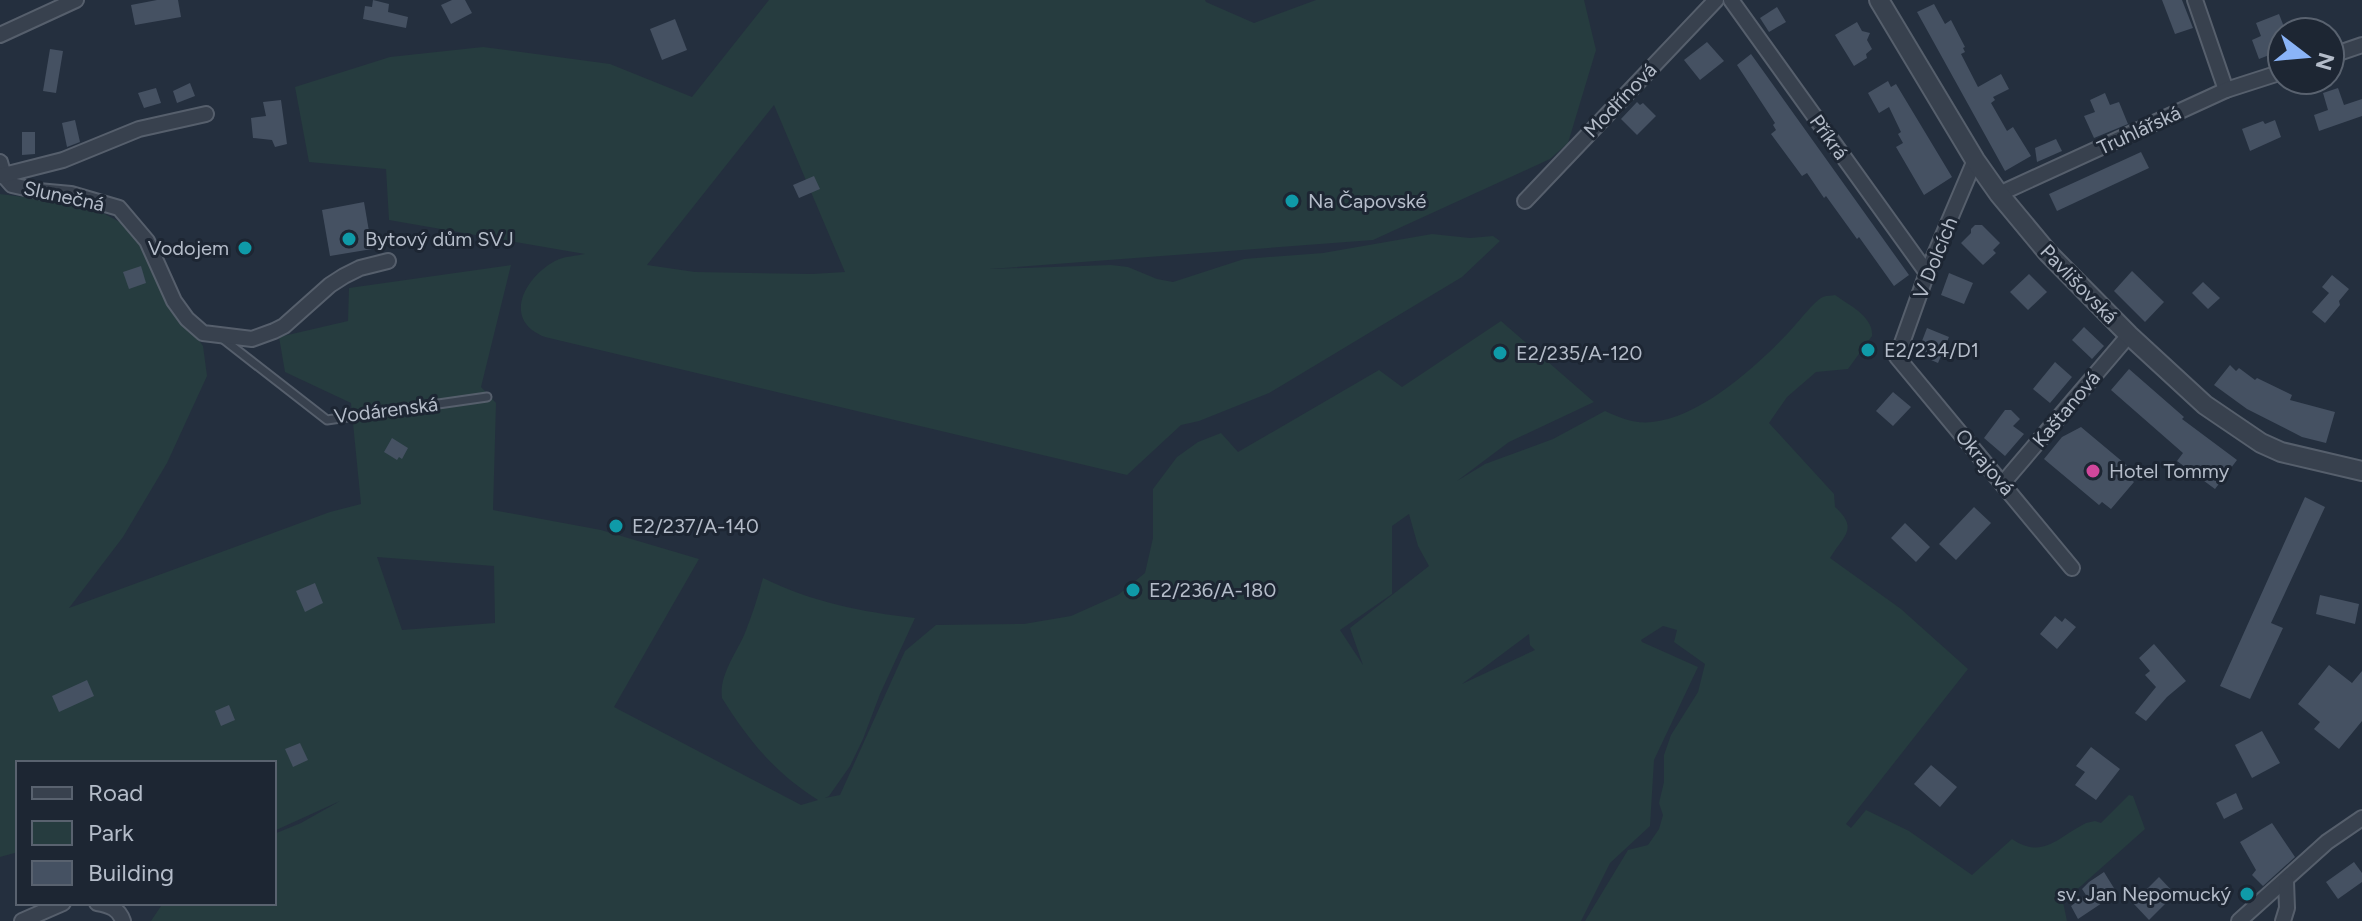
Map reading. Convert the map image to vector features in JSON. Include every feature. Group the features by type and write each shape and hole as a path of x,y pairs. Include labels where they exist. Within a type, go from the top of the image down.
{"street":[{"path":"0,35 76,0"},
{"name":"Modřínová","path":"1525,201 1716,0"},
{"name":"Příkrá","path":"1731,0 1927,273"},
{"path":"2195,0 2226,90"},
{"name":"Pavlišovská","path":"1881,1 1975,160 1999,194 2048,253 2129,335 2205,405 2261,443 2281,452 2362,471"},
{"name":"Truhlářská","path":"1999,194 2226,90 2266,77"},
{"name":"Slunečná","path":"206,114 139,129 63,160 1,172 12,185 71,194 119,208 147,241 174,301 187,319 210,334"},
{"name":"V Dolcích","path":"1897,357 1927,273 1975,160"},
{"path":"210,334 252,339 274,331 284,326 337,280 360,268 388,261"},
{"name":"Kaštanová","path":"2003,483 2129,335"},
{"name":"Okrajová","path":"1897,357 2072,568"},
{"path":"2239,921 2327,842 2362,818"},
{"path":"2283,921 2287,908 2286,881"},
{"path":"22,921 58,905"},
{"path":"107,905 120,913 123,921"}],"lane":[{"name":"Vodárenská","path":"210,334 327,420 487,397"}],"green space":[{"path":"769,0 1205,0 1254,23 1316,0 1584,0 1596,50 1568,143 1550,159 1373,240 990,269 1111,265 1128,267 1173,282 1244,259 1323,253 1432,234 1470,238 1493,236 1500,241 1462,277 1269,393 1181,425 1127,475 545,337 532,330 524,320 522,299 527,288 544,268 555,261 585,254 389,220 386,169 309,162 295,87 390,57 483,47 610,64 692,97","holes":["774,105 845,272 695,272 647,265"]},
{"path":"0,194 88,205 129,227 172,302 203,346 207,376 167,463 123,537 69,608 330,512 361,504 351,403 285,372 279,337 348,321 349,288 511,265 481,387 496,403 493,510 601,530 699,559 614,707 801,805 818,800 764,755 722,698 723,681 745,633 763,578 837,605 915,618 850,766 825,798 840,795 905,651 936,625 1024,624 1071,616 1118,595 1145,573 1153,538 1153,489 1177,457 1198,442 1221,433 1238,452 1379,370 1402,387 1501,321 1594,402 1509,442 1457,481 1485,464 1553,439 1605,411 1628,420 1652,422 1689,411 1744,374 1820,299 1835,295 1865,317 1872,329 1872,336 1848,369 1816,372 1787,397 1769,423 1834,494 1835,507 1848,527 1830,558 1901,609 1968,669 1846,824 1851,828 1866,810 1909,831 1972,875 2012,839 2033,847 2050,844 2086,823 2101,823 2129,795 2133,796 2145,829 2063,902 2067,921 1585,921 1628,850 1648,845 1659,829 1663,815 1659,803 1664,782 1664,755 1671,735 1698,692 1705,664 1674,642 1677,630 1663,626 1642,642 1698,667 1654,760 1650,826 1610,863 1581,921 151,921 162,905 276,905 276,833 340,801 276,830 276,761 16,761 16,853 0,857","holes":["1409,514 1418,546 1429,566 1350,628 1363,665 1340,630 1392,594 1392,526","377,557 494,566 495,623 402,630","1529,634 1530,645 1535,650 1462,684"]}],"building":[{"path":"178,0 181,17 135,25 131,5"},
{"path":"373,0 389,4 388,12 408,17 406,28 363,19 365,6 372,7"},
{"path":"452,0 465,0 472,13 451,24 441,5"},
{"path":"2162,0 2182,0 2193,28 2175,34"},
{"path":"1934,4 1945,24 1951,20 1965,47 1965,52 1961,54 1978,87 2001,74 2009,89 1993,97 1995,100 1991,103 2007,131 2013,127 2031,156 2005,171 1917,12"},
{"path":"1777,7 1786,22 1769,32 1760,18"},
{"path":"675,19 687,50 662,60 650,29"},
{"path":"2266,19 2266,56 2259,59 2252,40 2261,36 2256,23"},
{"path":"1857,22 1862,31 1870,33 1867,40 1872,49 1866,54 1867,58 1854,66 1835,35"},
{"path":"1707,42 1724,61 1700,80 1684,60"},
{"path":"50,49 63,51 56,93 43,91"},
{"path":"1751,54 1909,275 1894,286 1826,196 1824,198 1807,173 1802,176 1771,134 1776,130 1775,123 1737,65"},
{"path":"1888,81 1891,87 1896,84 1952,177 1924,195 1896,147 1903,143 1889,107 1879,113 1868,93"},
{"path":"190,83 195,96 177,103 173,91"},
{"path":"156,88 161,103 144,108 138,93"},
{"path":"2105,93 2110,105 2119,102 2128,124 2094,138 2084,116 2095,112 2090,100"},
{"path":"2324,96 2341,96 2344,105 2362,99 2362,116 2319,131 2314,115 2328,110"},
{"path":"281,100 287,144 275,147 272,140 253,138 251,118 266,116 263,102"},
{"path":"1637,102 1640,105 1643,103 1656,116 1637,135 1621,119"},
{"path":"75,120 80,142 67,147 62,123"},
{"path":"2275,120 2281,137 2250,151 2242,129"},
{"path":"22,132 35,132 35,154 22,155"},
{"path":"2056,139 2062,151 2037,162 2035,148"},
{"path":"2141,152 2149,168 2057,211 2049,194"},
{"path":"814,176 820,189 799,198 793,185"},
{"name":"Bytový dům SVJ","path":"364,202 372,249 330,256 322,210"},
{"path":"1975,225 1982,225 2000,243 1993,250 1996,253 1983,265 1961,243"},
{"path":"141,266 146,283 129,289 123,272"},
{"path":"2132,271 2164,302 2145,322 2114,291"},
{"path":"1949,273 1973,283 1964,304 1941,295"},
{"path":"2029,274 2047,292 2028,310 2010,292"},
{"path":"2332,275 2349,289 2325,323 2312,312 2329,293 2322,287"},
{"path":"2203,282 2220,298 2208,309 2192,293"},
{"path":"2084,327 2104,346 2092,359 2072,340"},
{"path":"1927,328 1949,337 1938,363 1917,354"},
{"path":"2055,362 2072,377 2050,403 2033,389"},
{"path":"2230,365 2236,371 2239,368 2255,380 2257,378 2292,395 2290,400 2335,412 2326,443 2302,437 2247,409 2214,385"},
{"path":"2129,369 2184,417 2182,419 2237,460 2215,489 2177,461 2183,453 2111,390"},
{"path":"1893,392 1911,407 1893,426 1876,411"},
{"path":"2005,410 2011,410 2020,419 2013,426 2024,434 2005,456 1984,438"},
{"name":"Hotel Tommy","path":"2081,427 2130,468 2125,474 2134,482 2111,509 2102,502 2099,505 2044,459 2062,437"},
{"path":"392,438 408,448 402,459 399,457 397,460 384,452"},
{"path":"2305,497 2325,507 2271,623 2283,628 2250,699 2220,686"},
{"path":"1974,507 1991,523 1956,560 1939,544"},
{"path":"1905,523 1930,547 1916,562 1891,538"},
{"path":"315,583 323,603 305,612 296,591"},
{"path":"2320,595 2359,604 2355,624 2316,614"},
{"path":"2055,616 2062,622 2065,618 2076,627 2057,649 2040,634"},
{"path":"2154,644 2186,681 2146,721 2135,713 2156,687 2145,675 2150,671 2139,658"},
{"path":"2329,665 2352,683 2362,671 2362,721 2339,749 2314,729 2320,722 2298,704"},
{"path":"87,680 94,696 59,712 52,696"},
{"path":"229,705 235,720 221,726 215,711"},
{"path":"2262,731 2280,763 2252,778 2235,745"},
{"path":"300,743 308,760 293,767 285,749"},
{"path":"2091,747 2120,769 2096,800 2075,785 2085,772 2076,766"},
{"path":"1931,765 1957,787 1940,807 1914,784"},
{"path":"2236,793 2243,809 2224,819 2216,803"},
{"path":"2272,823 2295,857 2263,886 2252,875 2256,870 2240,842"},
{"path":"2354,862 2362,873 2362,882 2338,899 2326,882"},
{"path":"2104,872 2117,893 2078,919 2071,906 2086,895 2082,889"},
{"path":"2159,877 2175,894 2149,920 2133,903"}],"place":[{"name":"Na Čapovské","path":"1292,201"},
{"name":"Bytový dům SVJ","path":"349,239"},
{"name":"Vodojem","path":"245,248"},
{"name":"E2/234/D1","path":"1868,350"},
{"name":"E2/235/A-120","path":"1500,353"},
{"name":"Hotel Tommy","path":"2093,471"},
{"name":"E2/237/A-140","path":"616,526"},
{"name":"E2/236/A-180","path":"1133,590"},
{"name":"sv. Jan Nepomucký","path":"2247,894"}]}
